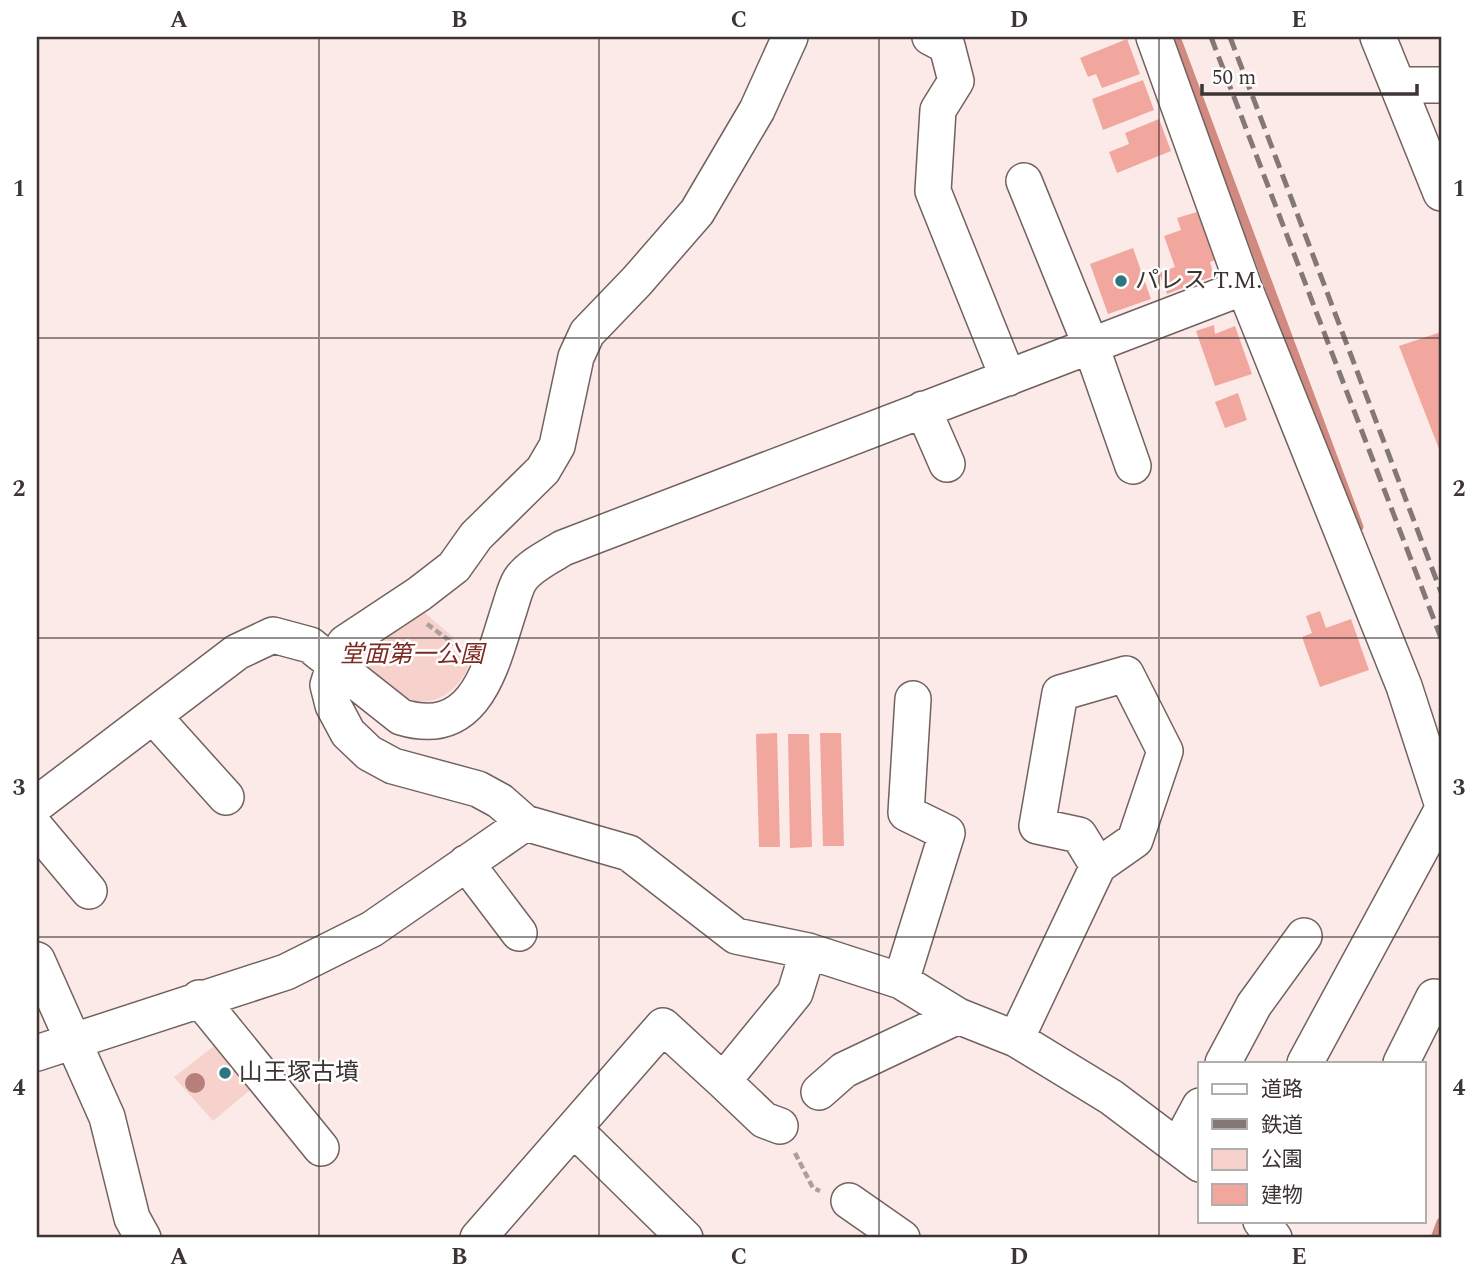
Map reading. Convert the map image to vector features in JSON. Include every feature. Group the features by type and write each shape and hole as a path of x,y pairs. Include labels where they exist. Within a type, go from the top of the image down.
{"street":[{"path":"790,37 757,110 697,212 637,281 586,333 576,357 557,446 544,470 476,536 454,567 419,594 345,643 335,662 328,685 333,705 348,733 369,753 393,766 478,789 500,802 525,823 629,853 736,936 808,951 901,981 958,1016 1016,1039 1111,1097 1189,1156 1198,1115"},
{"path":"930,37 947,46 956,81 937,110 933,191 1008,378"},
{"path":"1154,37 1244,287 1404,686 1441,800"},
{"path":"1378,37 1441,193"},
{"path":"1398,85 1441,85"},
{"path":"1024,181 1091,346 1133,466"},
{"path":"37,804 237,652 273,635 310,645 335,662 355,684 401,717 416,722 450,717 464,710 487,676 519,581 563,548 1244,287"},
{"path":"923,409 947,464"},
{"path":"1016,1039 1098,866 1135,840 1165,751 1126,674 1060,693 1037,826 1080,835 1098,866"},
{"path":"901,981 947,832 906,813 913,699"},
{"path":"154,717 226,797"},
{"path":"1306,1062 1441,812"},
{"path":"37,1053 199,998 286,972 360,935 525,823"},
{"path":"37,830 89,891"},
{"path":"466,863 519,933"},
{"path":"1224,1062 1254,1005 1304,936"},
{"path":"723,1081 795,993 808,951"},
{"path":"37,960 107,1117 132,1218 143,1238"},
{"path":"1402,1062 1434,997"},
{"path":"199,998 321,1148"},
{"path":"819,1092 844,1070 958,1016"},
{"path":"478,1238 663,1027 764,1119 780,1125"},
{"path":"574,1129 684,1238"},
{"path":"849,1201 902,1238"},
{"path":"1262,1222 1275,1238"},
{"path":"1284,1238 1294,1222"}],"path":[{"path":"424,623 467,653"}],"green space":[{"name":"堂面第一公園","path":"417,606 454,638 449,646 469,664 465,674 452,690 434,700 424,702 403,696 363,665 367,641"},
{"path":"223,1039 256,1085 213,1121 174,1077"}],"building":[{"path":"1127,39 1140,74 1102,88 1096,74 1088,77 1080,58"},
{"path":"1143,80 1154,110 1103,130 1092,99"},
{"path":"1159,119 1171,151 1117,173 1109,152 1129,144 1125,133"},
{"path":"1197,212 1215,260 1210,262 1214,276 1167,294 1159,273 1175,267 1164,236 1181,230 1177,218"},
{"name":"パレス T.M.","path":"1133,248 1151,299 1108,314 1090,264"},
{"path":"1214,325 1215,334 1235,326 1252,374 1215,386 1196,331"},
{"path":"1441,332 1441,454 1399,346"},
{"path":"1238,393 1247,420 1225,428 1215,402"},
{"path":"1320,611 1326,628 1351,619 1369,670 1320,687 1302,637 1312,633 1306,616"},
{"path":"777,733 780,847 759,847 756,734"},
{"path":"820,733 841,733 844,846 823,846"},
{"path":"788,734 809,734 812,847 790,848"}],"waterway":[{"path":"1176,37 1359,527"},
{"path":"1435,1238 1441,1222"}],"railway":[{"path":"1211,37 1441,638"},
{"path":"1230,37 1441,592"}],"place":[{"name":"パレス T.M.","path":"1121,281"},
{"name":"山王塚古墳","path":"225,1073"}]}
